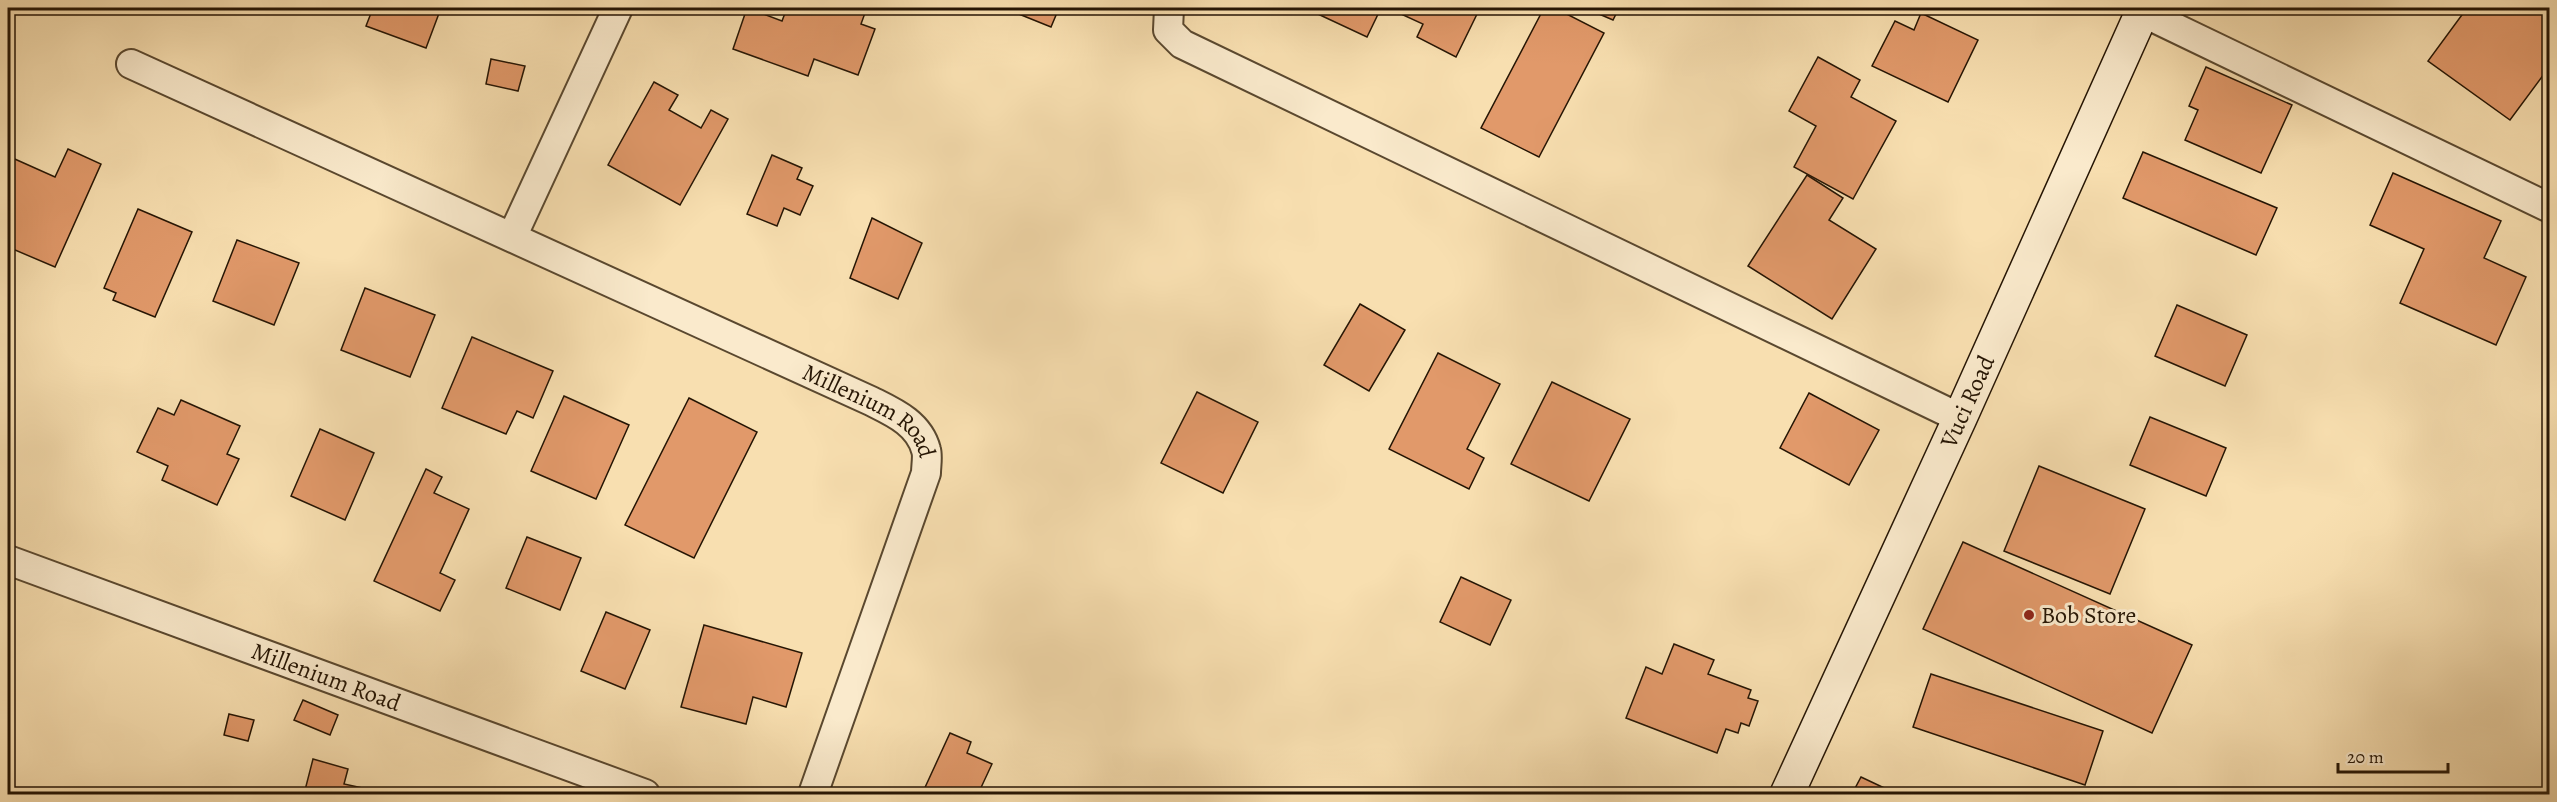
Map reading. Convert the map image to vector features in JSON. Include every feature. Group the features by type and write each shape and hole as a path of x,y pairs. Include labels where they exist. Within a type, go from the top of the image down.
{"main road":[{"name":"Vuci Road","path":"1787,795 2143,10"}],"street":[{"path":"512,237 618,8"},
{"path":"1169,8 1168,30 1182,44 1960,417"},
{"path":"2143,10 2550,208"},
{"name":"Millenium Road","path":"131,64 871,401 905,419 918,434 927,451 926,473 813,795"},
{"name":"Millenium Road","path":"8,560 645,795"}],"building":[{"path":"373,8 441,8 426,48 366,26"},
{"path":"747,8 782,21 787,8 851,8 865,13 861,24 875,29 858,75 814,59 808,76 733,49"},
{"path":"1004,8 1059,8 1051,27"},
{"path":"1305,8 1381,8 1367,37"},
{"path":"1388,8 1480,8 1456,57 1417,37 1423,24"},
{"path":"1544,8 1555,8 1604,33 1539,157 1481,128"},
{"path":"1585,8 1619,8 1613,20"},
{"path":"2467,8 2550,8 2550,66 2510,120 2428,61"},
{"path":"1921,13 1978,40 1948,102 1872,66 1895,21 1914,30"},
{"path":"1818,57 1860,80 1851,97 1896,121 1853,199 1794,167 1816,126 1789,111"},
{"path":"491,59 525,66 518,91 486,84"},
{"path":"2206,67 2292,105 2261,173 2185,140 2198,110 2189,106"},
{"path":"654,82 678,95 669,110 701,128 711,110 728,119 680,205 608,165"},
{"path":"68,149 101,164 55,267 8,247 8,156 55,177"},
{"path":"2143,152 2277,208 2256,255 2123,198"},
{"path":"772,155 802,168 797,179 813,186 800,215 784,208 777,226 747,214"},
{"path":"2393,173 2501,221 2484,258 2526,277 2496,345 2400,303 2424,249 2370,225"},
{"path":"1807,175 1843,198 1829,220 1876,249 1832,319 1748,266"},
{"path":"138,209 192,232 155,317 113,300 116,293 104,288"},
{"path":"872,218 922,243 898,299 850,278"},
{"path":"237,240 299,263 274,325 213,301"},
{"path":"365,288 435,315 410,377 341,350"},
{"path":"1360,304 1405,330 1369,391 1324,365"},
{"path":"2177,305 2247,335 2225,386 2155,356"},
{"path":"472,337 553,371 533,418 517,411 506,434 442,408"},
{"path":"1438,353 1500,384 1467,449 1484,458 1469,489 1389,449"},
{"path":"1552,382 1630,419 1589,501 1511,464"},
{"path":"1197,392 1258,422 1223,493 1161,463"},
{"path":"1809,393 1879,430 1849,485 1780,448"},
{"path":"564,396 629,425 596,499 531,471"},
{"path":"689,398 757,432 694,558 625,525"},
{"path":"181,400 240,426 227,454 239,459 217,505 162,480 168,466 137,452 158,408 174,415"},
{"path":"2150,417 2226,448 2206,496 2130,465"},
{"path":"320,429 374,453 345,520 291,496"},
{"path":"2039,466 2145,509 2110,594 2004,551"},
{"path":"426,469 442,477 434,493 469,509 440,573 455,580 440,611 374,581"},
{"path":"527,537 581,558 560,610 506,588"},
{"path":"1963,542 2192,645 2152,733 1923,629"},
{"path":"1461,577 1511,600 1490,645 1440,622"},
{"path":"606,612 650,630 625,689 581,671"},
{"path":"704,625 802,653 786,707 753,697 746,724 681,707"},
{"path":"1674,644 1714,660 1708,674 1751,690 1748,698 1758,701 1749,726 1741,723 1738,733 1726,729 1717,753 1626,718 1646,667 1662,674"},
{"path":"1931,674 2103,731 2085,785 1913,727"},
{"path":"303,700 338,715 330,735 294,720"},
{"path":"229,714 254,720 248,741 224,735"},
{"path":"950,733 971,742 967,753 992,764 978,794 922,794"},
{"path":"313,759 348,769 344,784 372,790 370,794 304,794"},
{"path":"1861,777 1897,794 1852,794"}],"place":[{"name":"Bob Store","path":"2029,615"}]}
